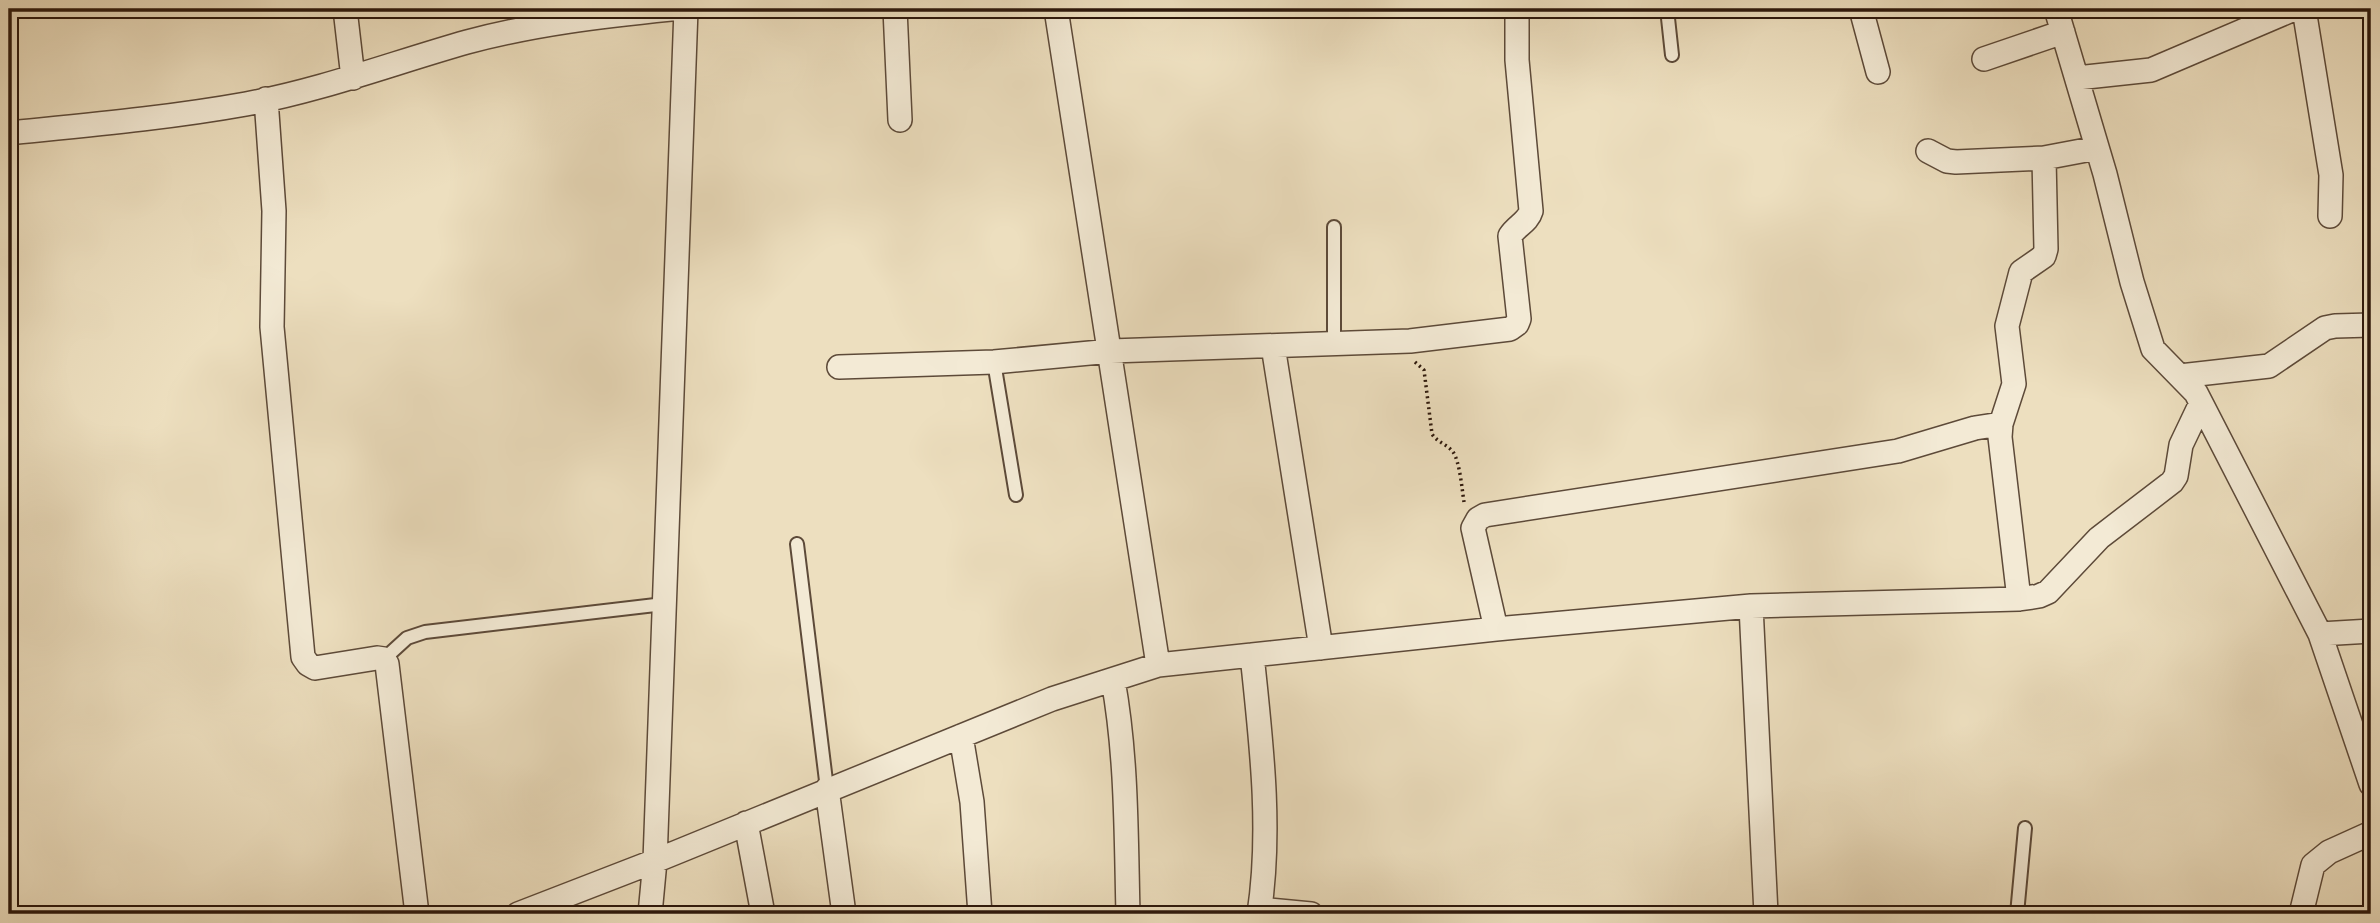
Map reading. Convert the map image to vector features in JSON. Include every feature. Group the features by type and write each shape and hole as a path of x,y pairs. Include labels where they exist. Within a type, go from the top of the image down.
{"street":[{"path":"345,9 353,78"},
{"path":"9,133 140,119 265,99 353,78 468,42 579,18 671,9"},
{"path":"650,914 686,9"},
{"path":"895,9 900,120"},
{"path":"1056,9 1158,666"},
{"path":"839,367 994,362 1111,351 1392,342 1510,329 1517,324 1519,318 1510,236 1529,217 1531,211 1517,60 1517,9"},
{"path":"1861,9 1878,72"},
{"path":"2056,9 2153,349 2196,393 2320,634 2371,784"},
{"path":"2077,78 2151,70 2258,16 2294,9"},
{"path":"2304,9 2332,175 2330,216"},
{"path":"1984,59 2063,32"},
{"path":"265,99 274,211 272,327 303,657 314,668 377,658 384,659 387,664 417,914"},
{"path":"1928,151 1947,161 1956,162 2044,158 2097,148"},
{"path":"2019,599 2000,437 2001,424 2015,377 2007,326 2021,272 2044,256 2046,249 2044,158"},
{"path":"2180,376 2269,366 2325,328 2371,325"},
{"path":"1273,346 1321,648"},
{"path":"518,914 1052,699 1158,666 1496,629 1751,606 2019,599 2039,596 2048,592 2099,538 2172,482 2176,476 2181,445 2201,403"},
{"path":"1496,629 1474,528 1478,519 1486,515 1898,452 1975,428 2001,424"},
{"path":"1751,606 1766,914"},
{"path":"2320,634 2371,631"},
{"path":"1252,655 1264,797 1265,857 1259,912 1311,914"},
{"path":"1113,680 1121,723 1124,769 1128,914"},
{"path":"961,736 972,802 980,914"},
{"path":"827,789 844,914"},
{"path":"746,823 763,914"},
{"path":"2301,914 2314,865 2329,852 2371,833"}],"lane":[{"path":"1667,9 1672,55"},
{"path":"1334,227 1334,344"},
{"path":"994,362 1016,495"},
{"path":"797,544 827,789"},
{"path":"384,659 407,638 425,632 664,604"},
{"path":"2017,914 2025,828"}],"path":[{"path":"1392,342 1424,370 1432,434 1439,443 1449,447 1455,454 1466,509 1478,519"}]}
